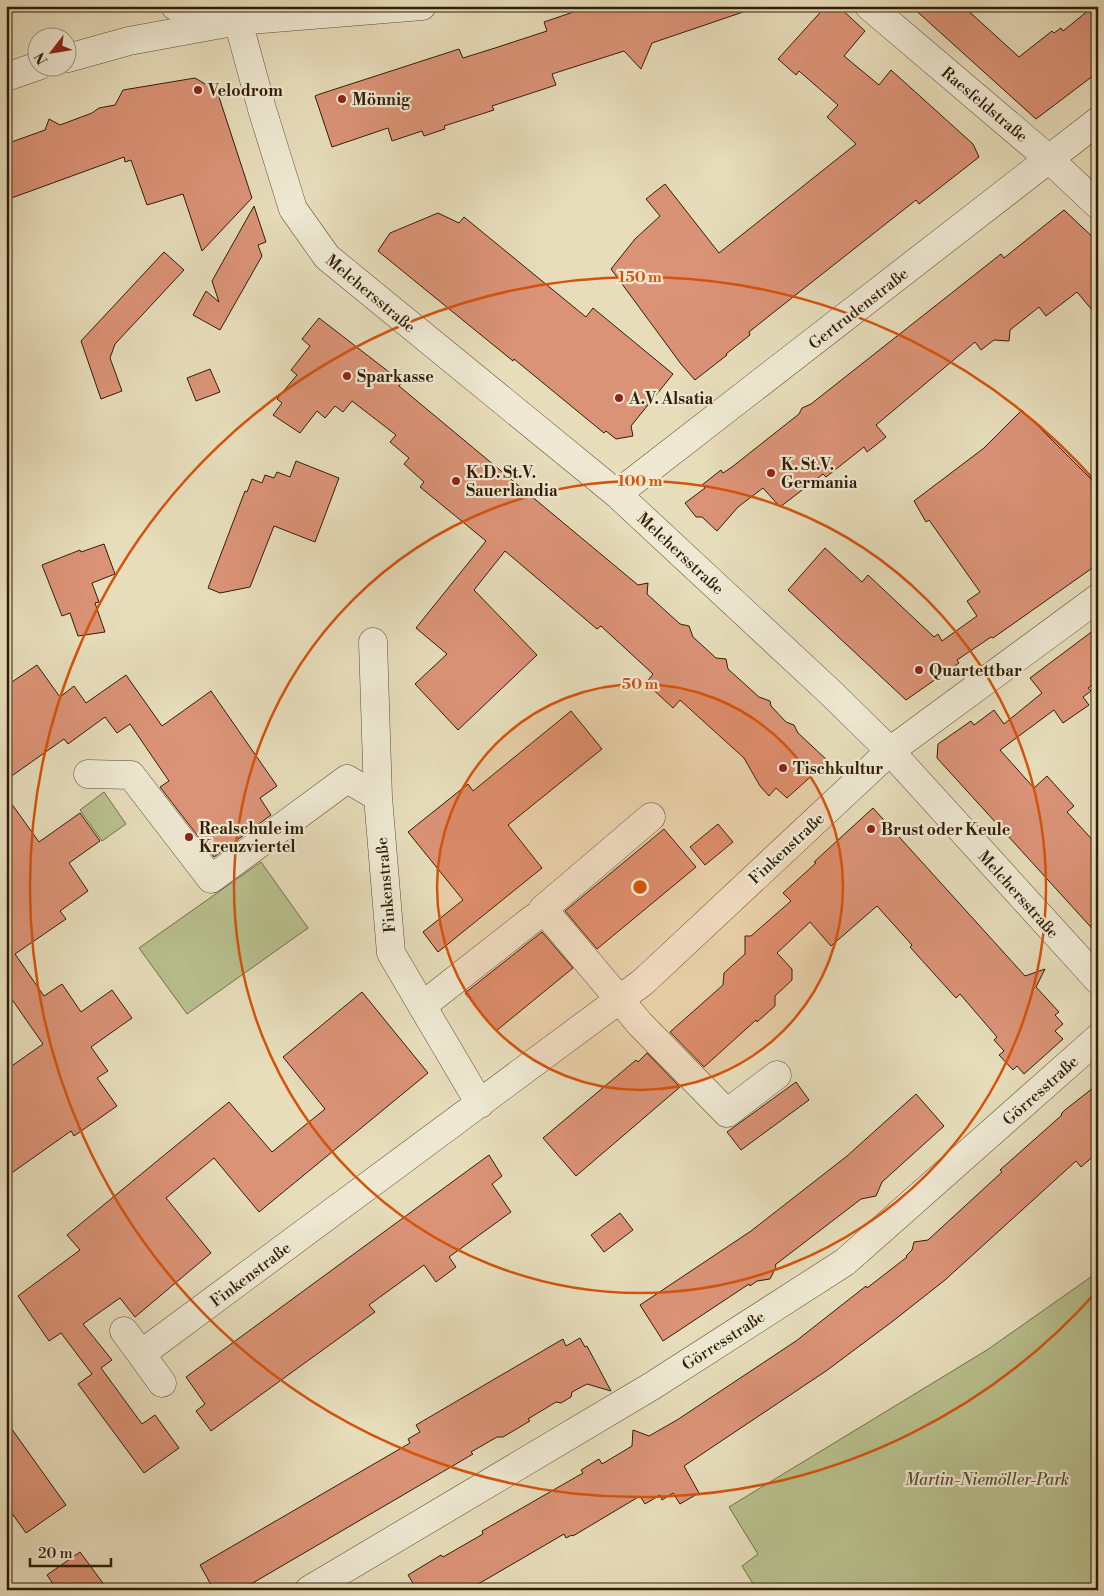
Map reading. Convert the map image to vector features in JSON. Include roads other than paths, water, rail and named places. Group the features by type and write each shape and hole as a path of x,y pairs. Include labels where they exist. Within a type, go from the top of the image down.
{"street":[{"path":"175,6 238,21"},
{"path":"78,55 129,41 238,21 422,6"},
{"name":"Raesfeldstraße","path":"869,6 1049,159 1098,206"},
{"name":"Melchersstraße","path":"238,21 262,109 293,209 327,257 617,494 831,693 890,751 1098,980"},
{"path":"6,77 28,69"},
{"name":"Gertrudenstraße","path":"617,494 1098,121"},
{"name":"Finkenstraße","path":"141,1354 643,982 890,751 1098,598"},
{"name":"Finkenstraße","path":"373,642 378,797 391,953 480,1104"},
{"path":"88,774 131,775 211,879 347,779 378,797"},
{"path":"651,817 543,909 640,1024 727,1112 777,1075"},
{"path":"422,1006 534,918"},
{"name":"Görresstraße","path":"309,1590 652,1386 845,1262 1098,1038"},
{"path":"124,1331 162,1383"}],"place":[{"name":"Velodrom","path":"198,90"},
{"name":"Mönnig","path":"342,99"},
{"name":"Sparkasse","path":"347,376"},
{"name":"A.V. Alsatia","path":"619,398"},
{"name":"K. St.V. Germania","path":"771,473"},
{"name":"K.D. St.V. Sauerlandia","path":"456,481"},
{"name":"Quartettbar","path":"919,670"},
{"name":"Tischkultur","path":"783,768"},
{"name":"Brust oder Keule","path":"871,829"},
{"name":"Realschule im Kreuzviertel","path":"189,837"}],"park label":[{"name":"Martin-Niemöller-Park","path":"987,1479"}]}
